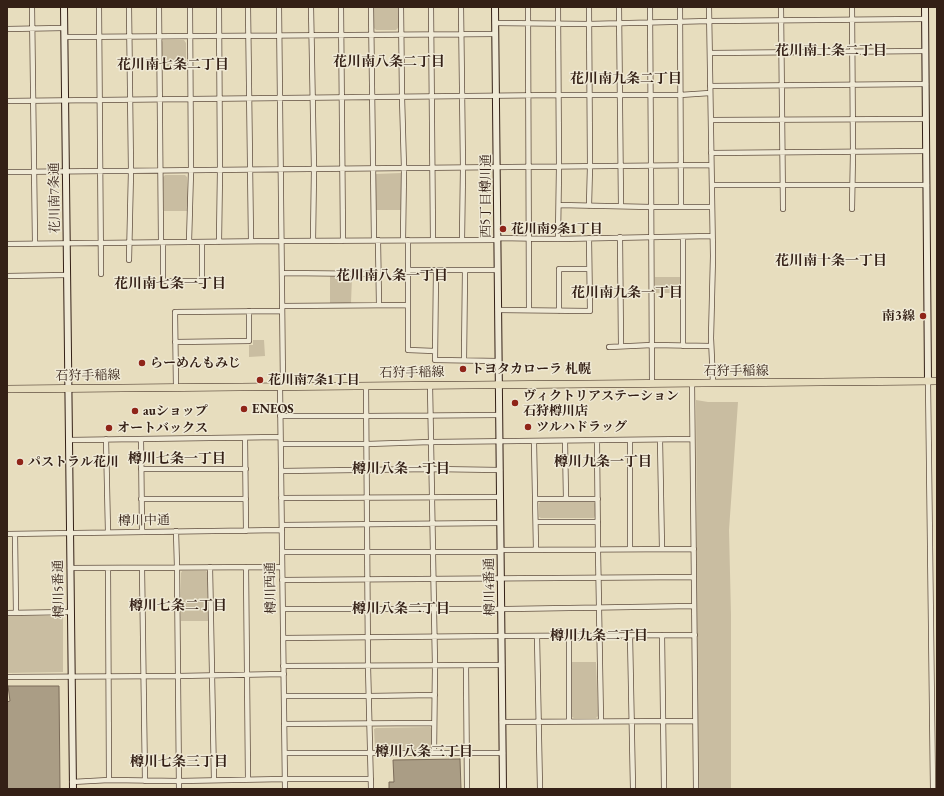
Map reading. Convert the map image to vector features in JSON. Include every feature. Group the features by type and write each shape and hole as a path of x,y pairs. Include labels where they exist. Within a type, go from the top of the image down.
{"main road":[{"name":"石狩手稲線","path":"7,390 68,388 937,381"}],"street":[{"path":"32,7 36,243"},
{"name":"花川南7条通","path":"64,7 68,388"},
{"path":"99,7 101,274"},
{"path":"129,7 131,171 129,260"},
{"path":"158,7 163,281 202,281 202,242"},
{"path":"189,242 190,7"},
{"path":"219,7 219,242"},
{"path":"248,7 251,241"},
{"name":"樽川西通","path":"279,7 282,273 280,444 285,789"},
{"path":"311,7 314,169 313,241"},
{"path":"341,7 344,240"},
{"path":"371,7 373,169 379,305"},
{"path":"401,7 402,97 408,270 408,350 435,351"},
{"path":"432,7 433,240"},
{"path":"461,7 463,168 462,240"},
{"name":"西5丁目樽川通","path":"495,7 499,384"},
{"path":"528,7 529,310"},
{"path":"558,7 558,239"},
{"path":"589,7 589,206"},
{"path":"619,7 621,206"},
{"path":"650,7 652,383"},
{"path":"680,7 681,207"},
{"path":"709,7 712,153 711,346 713,383"},
{"path":"781,7 783,209"},
{"path":"852,7 852,209"},
{"path":"925,7 933,789"},
{"path":"495,23 589,24 925,19"},
{"path":"7,29 64,28"},
{"path":"64,37 495,34"},
{"path":"710,53 925,51"},
{"path":"710,86 926,84"},
{"path":"7,101 710,93"},
{"path":"711,120 926,119"},
{"path":"712,153 926,151"},
{"path":"7,172 711,165"},
{"path":"712,185 927,186"},
{"path":"559,205 651,207 712,206"},
{"path":"683,236 683,346"},
{"path":"7,244 462,240 529,238 558,239 712,236"},
{"path":"620,237 621,346"},
{"path":"498,310 590,311 589,238"},
{"path":"559,311 559,269 590,269"},
{"path":"408,270 497,270"},
{"path":"436,270 435,360 498,361"},
{"path":"464,360 465,270"},
{"path":"282,273 378,274"},
{"path":"7,276 67,275"},
{"path":"176,387 175,312 249,311 282,308 408,305"},
{"path":"175,342 249,341 249,311"},
{"path":"609,347 652,345 711,346"},
{"path":"692,383 696,789"},
{"name":"樽川4番通","path":"499,384 503,789"},
{"path":"430,385 435,666 434,753"},
{"path":"366,386 368,666 371,789"},
{"name":"樽川5番通","path":"68,388 72,789"},
{"path":"280,416 499,415"},
{"path":"69,440 280,437"},
{"path":"245,438 246,531"},
{"path":"106,439 108,532"},
{"path":"141,439 142,532"},
{"path":"630,440 630,549"},
{"path":"660,440 662,549"},
{"path":"280,444 692,440"},
{"path":"565,441 566,499"},
{"path":"597,441 601,721"},
{"path":"534,442 536,550"},
{"path":"141,469 246,468"},
{"path":"281,471 432,469 500,470"},
{"path":"281,498 500,497"},
{"path":"142,499 246,499"},
{"path":"535,499 598,499"},
{"path":"536,522 598,522"},
{"path":"282,525 500,523"},
{"name":"樽川中通","path":"7,534 282,530"},
{"path":"176,532 179,789"},
{"path":"15,534 16,613"},
{"path":"282,552 694,549"},
{"path":"210,567 214,780"},
{"path":"246,567 248,780"},
{"path":"70,568 282,567"},
{"path":"108,568 109,780"},
{"path":"142,568 145,781"},
{"path":"282,580 694,577"},
{"path":"283,609 368,610 694,606"},
{"path":"7,613 71,612"},
{"path":"662,635 664,789"},
{"path":"283,638 694,635"},
{"path":"537,636 540,789"},
{"path":"569,636 569,721"},
{"path":"630,636 633,789"},
{"path":"466,665 467,789"},
{"path":"284,666 502,665"},
{"path":"7,677 284,674"},
{"path":"284,696 434,695"},
{"path":"502,722 695,721"},
{"path":"284,724 434,723"},
{"path":"285,753 503,753"},
{"path":"72,782 109,780 179,781 371,779"}],"shaded area":[{"path":"373,7 399,7 401,19 398,28 396,30 376,30 371,17"},
{"path":"163,40 184,40 186,43 186,68 162,68"},
{"path":"401,173 402,210 376,210 375,174"},
{"path":"165,175 185,175 187,177 188,211 164,211 163,177"},
{"path":"330,276 352,277 351,303 330,303"},
{"path":"655,277 680,277 680,293 655,293"},
{"path":"253,340 264,340 265,356 249,357 249,345 253,345"},
{"path":"696,400 708,402 738,402 729,530 731,615 731,789 698,789"},
{"path":"540,502 594,502 595,516 594,518 541,518 539,517"},
{"path":"182,571 207,572 208,621 181,621"},
{"path":"7,616 63,616 63,672 7,673"},
{"path":"572,662 596,662 598,716 596,718 572,717"},
{"path":"8,686 59,686 60,789 7,789 7,702 10,701"},
{"path":"430,727 430,749 377,750 375,748 374,729 376,728"},
{"path":"460,759 461,789 389,789 389,782 394,782 393,760"}],"place":[{"name":"花川南9条1丁目","path":"503,229"},
{"name":"南3線","path":"923,316"},
{"name":"らーめんもみじ","path":"142,363"},
{"name":"トヨタカローラ 札幌","path":"463,369"},
{"name":"花川南7条1丁目","path":"260,380"},
{"name":"ヴィクトリアステーション 石狩樽川店","path":"515,403"},
{"name":"ENEOS","path":"244,409"},
{"name":"auショップ","path":"135,411"},
{"name":"ツルハドラッグ","path":"528,427"},
{"name":"オートバックス","path":"109,428"},
{"name":"パストラル花川","path":"20,462"}],"district":[{"name":"花川南十条二丁目","path":"831,51"},
{"name":"花川南八条二丁目","path":"389,62"},
{"name":"花川南七条二丁目","path":"173,65"},
{"name":"花川南九条二丁目","path":"626,79"},
{"name":"花川南十条一丁目","path":"831,261"},
{"name":"花川南八条一丁目","path":"392,276"},
{"name":"花川南七条一丁目","path":"170,284"},
{"name":"花川南九条一丁目","path":"627,293"},
{"name":"樽川七条一丁目","path":"177,459"},
{"name":"樽川九条一丁目","path":"603,462"},
{"name":"樽川八条一丁目","path":"401,469"},
{"name":"樽川七条二丁目","path":"178,606"},
{"name":"樽川八条二丁目","path":"401,609"},
{"name":"樽川九条二丁目","path":"599,636"},
{"name":"樽川八条三丁目","path":"424,752"},
{"name":"樽川七条三丁目","path":"179,762"}]}
